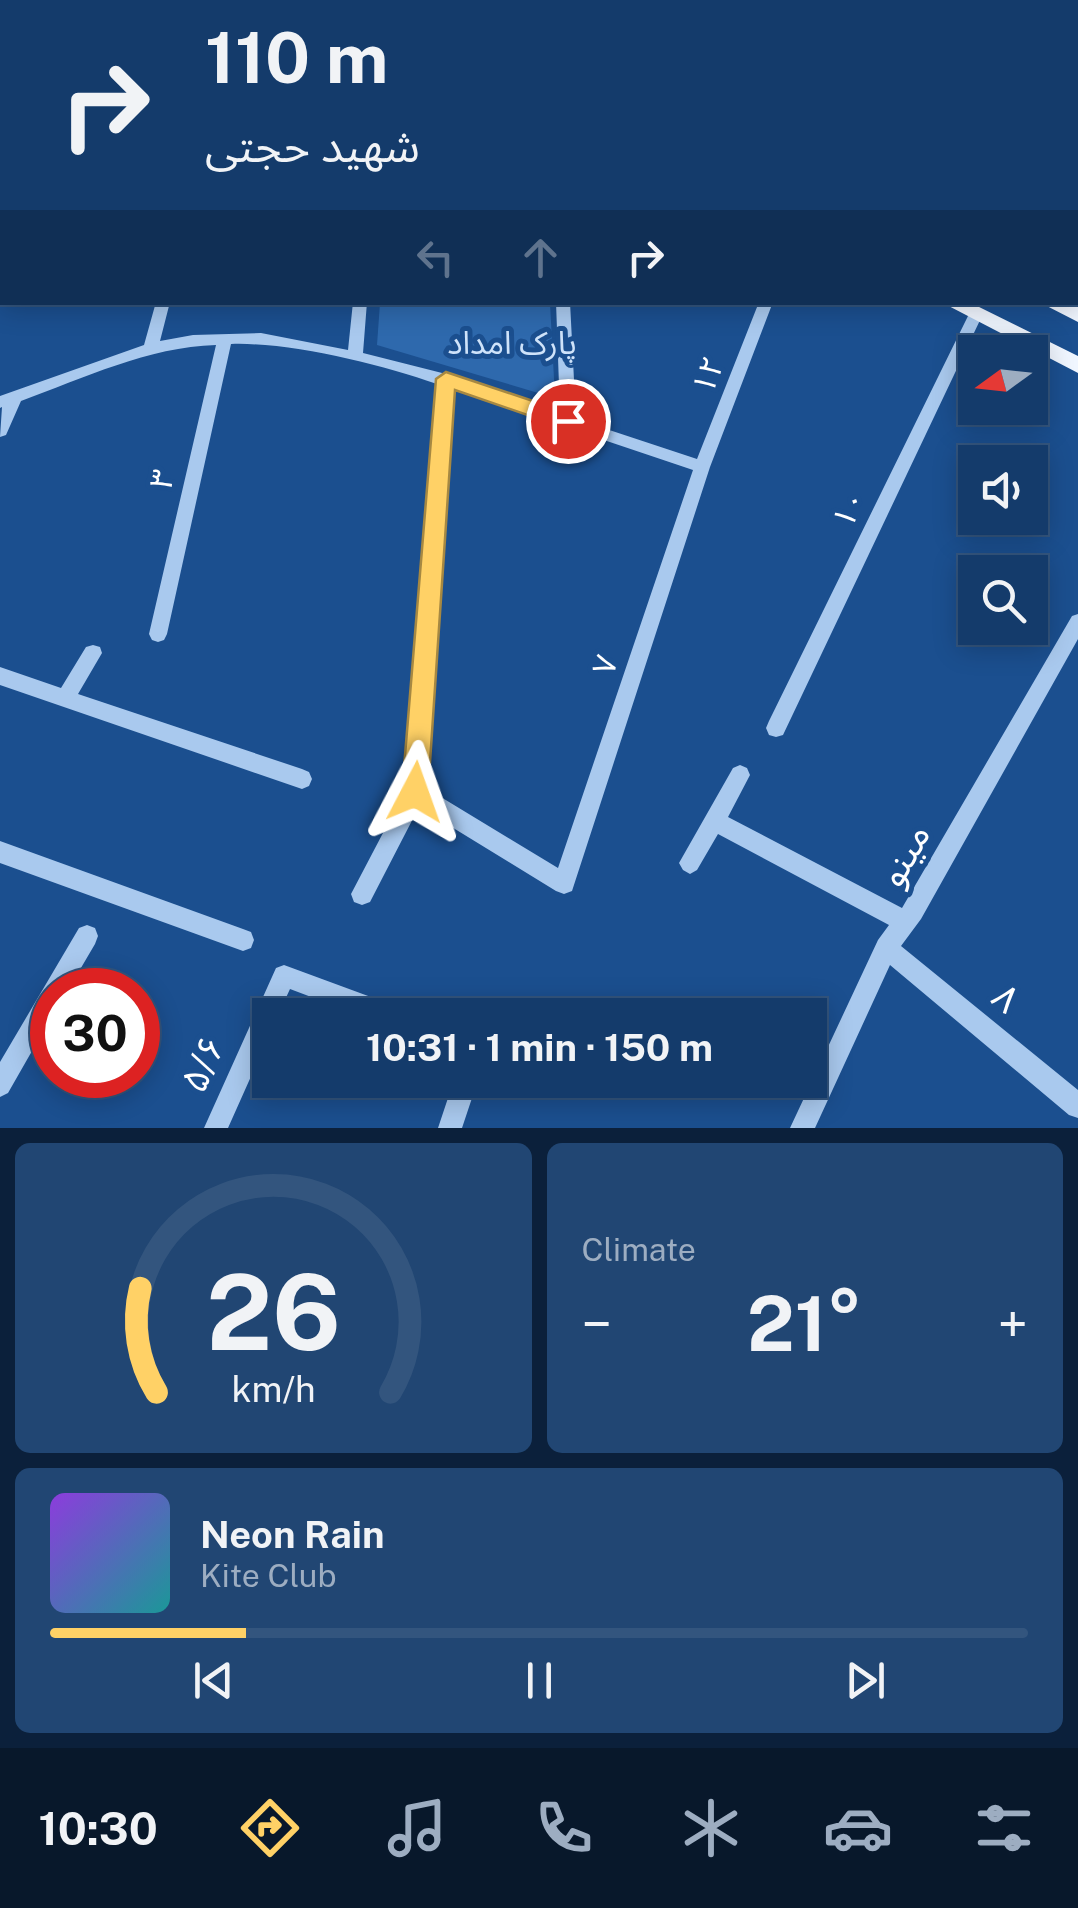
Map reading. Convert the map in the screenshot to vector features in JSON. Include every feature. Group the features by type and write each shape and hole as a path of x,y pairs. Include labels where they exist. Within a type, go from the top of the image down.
{"main road":[{"path":"956,305 1078,365"},
{"path":"1055,305 1078,316"}],"street":[{"path":"151,348 162,305"},
{"path":"355,354 360,305"},
{"path":"563,305 568,421"},
{"name":"۱۲","path":"702,467 765,305"},
{"name":"۱۰","path":"776,728 975,316"},
{"path":"0,431 7,399 151,348 225,338 261,338 355,354 446,379 702,467"},
{"name":"۳","path":"158,634 225,338"},
{"path":"362,894 415,792 446,379"},
{"name":"۷","path":"415,792 564,883 702,467"},
{"name":"مینو","path":"802,1128 886,948 905,922 1078,622"},
{"path":"65,698 93,654"},
{"path":"0,676 302,779"},
{"path":"690,863 740,775"},
{"path":"713,820 905,922"},
{"path":"0,852 243,940"},
{"path":"68,968 87,936"},
{"name":"۸","path":"886,948 1078,1106"},
{"name":"۵/۶","path":"274,998 284,976 344,998"},
{"path":"0,1086 30,1034"},
{"name":"۵/۶","path":"216,1128 252,1048"},
{"path":"450,1128 460,1098"}],"green space":[{"name":"پارک امداد","path":"380,305 550,305 555,398 377,345"}],"route":[{"path":"415,792 446,379 568,421"}]}
